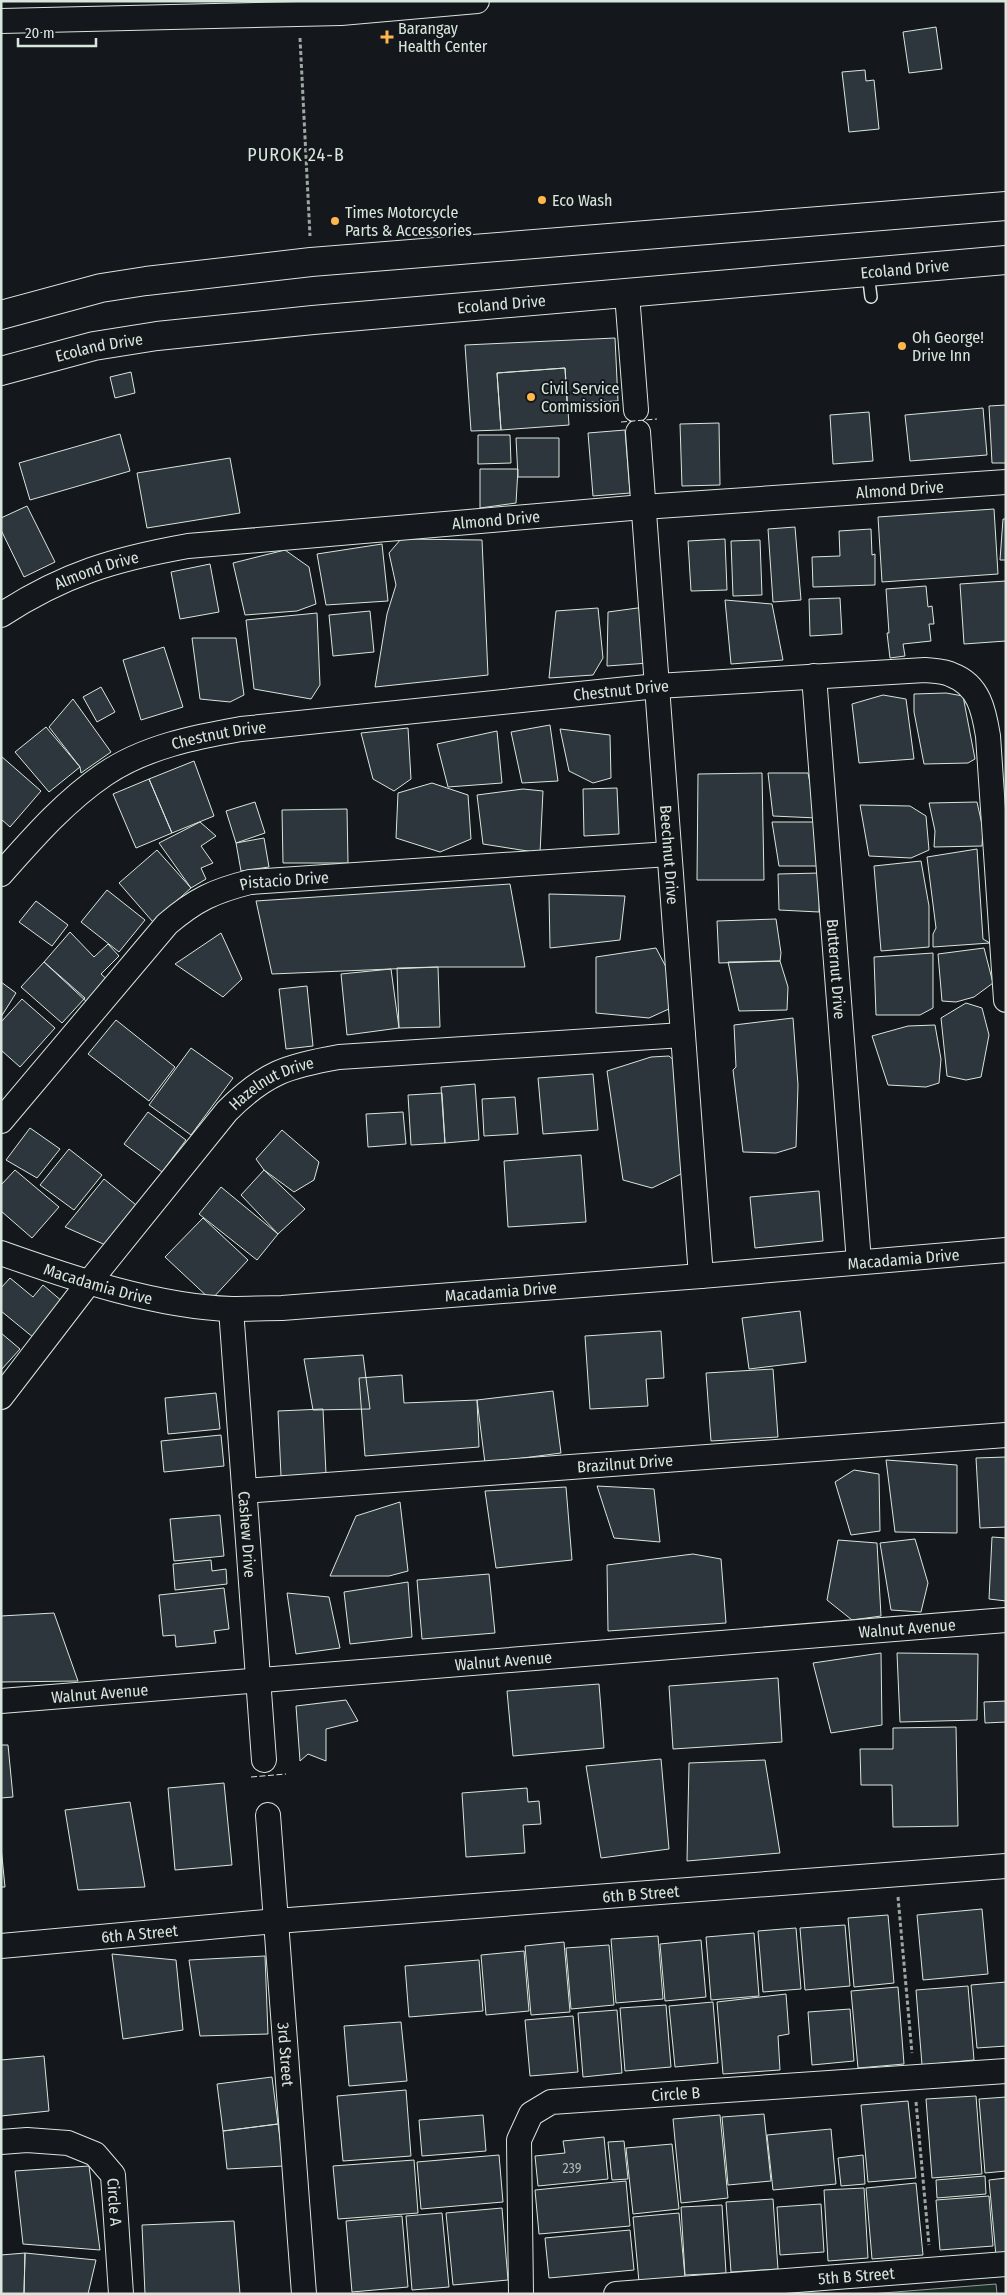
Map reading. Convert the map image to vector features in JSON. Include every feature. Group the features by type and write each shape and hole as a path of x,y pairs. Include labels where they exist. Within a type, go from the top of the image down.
{"main road":[{"path":"1,315 102,288 146,280 311,262 1006,206"},
{"name":"Ecoland Drive","path":"1,371 94,346 158,336 628,294 870,285 1006,260"}],"street":[{"path":"1,21 299,15 360,12 477,1"},
{"name":"Beechnut Drive","path":"628,294 701,1276"},
{"name":"Almond Drive","path":"1,615 29,596 80,572 134,556 188,546 643,507 1006,482"},
{"name":"Chestnut Drive","path":"1,874 38,832 73,798 106,773 152,751 196,737 241,729 657,686 925,670 952,674 972,688 984,709 1001,855 1006,1000"},
{"name":"Butternut Drive","path":"814,676 859,1262"},
{"name":"Pistacio Drive","path":"1,1120 167,924 189,906 220,889 250,882 669,854"},
{"name":"Hazelnut Drive","path":"1,1397 90,1281 227,1111 248,1090 272,1074 301,1063 339,1057 683,1035"},
{"name":"Macadamia Drive","path":"1,1253 90,1281 179,1303 231,1309 282,1308 701,1276 1006,1250"},
{"name":"Cashew Drive","path":"231,1309 264,1760"},
{"name":"Brazilnut Drive","path":"245,1491 1006,1435"},
{"name":"Walnut Avenue","path":"1,1701 1006,1620"},
{"name":"3rd Street","path":"268,1815 304,2294"},
{"name":"6th B Street","path":"276,1921 1006,1866"},
{"name":"6th A Street","path":"1,1946 276,1921"},
{"name":"Circle B","path":"520,2294 519,2140 532,2114 551,2102 1006,2071"},
{"name":"Circle A","path":"1,2142 27,2140 68,2143 95,2154 113,2175 121,2294"},
{"name":"5th B Street","path":"616,2294 1006,2264"}],"path":[{"path":"299,15 311,262"}],"green space":[{"path":"996,2284 997,2294 870,2294"}],"building":[{"path":"936,27 942,69 909,73 903,32"},
{"path":"865,70 866,81 874,80 879,129 849,132 842,72"},
{"path":"615,338 618,401 567,403 565,368 497,373 501,430 471,431 465,345"},
{"path":"565,368 569,425 501,430 497,373"},
{"path":"131,372 135,393 115,398 110,377"},
{"path":"1006,405 1006,463 992,463 989,406"},
{"path":"983,408 987,455 910,461 905,415"},
{"path":"869,412 873,461 833,464 830,415"},
{"path":"719,423 720,485 682,486 680,424"},
{"path":"625,430 630,493 593,496 588,433"},
{"path":"120,434 130,471 30,500 19,463"},
{"path":"478,435 510,435 511,463 478,464"},
{"path":"516,438 559,438 559,477 518,477"},
{"path":"230,458 240,513 147,528 137,473"},
{"path":"480,469 518,469 516,503 480,508"},
{"path":"27,506 55,562 24,577 1,530 1,518"},
{"path":"994,509 998,574 882,582 878,517"},
{"path":"1003,519 1006,519 1006,560 1000,560"},
{"path":"795,527 801,600 773,602 768,529"},
{"path":"871,529 872,555 875,554 875,585 813,587 812,557 840,556 839,531"},
{"path":"401,539 482,540 488,675 375,687 387,614 396,585 389,553"},
{"path":"725,539 727,590 691,591 688,541"},
{"path":"760,540 762,595 733,596 731,541"},
{"path":"382,544 388,601 326,605 317,554"},
{"path":"285,550 309,567 316,604 297,611 245,615 233,563"},
{"path":"210,564 219,612 180,619 171,572"},
{"path":"1006,581 1006,641 964,644 960,584"},
{"path":"926,586 928,607 932,606 934,624 929,624 931,641 903,644 905,656 890,658 887,633 889,633 886,589"},
{"path":"840,598 842,634 810,636 809,599"},
{"path":"725,600 772,604 783,660 731,664"},
{"path":"645,607 649,663 607,666 608,612"},
{"path":"598,608 603,658 593,675 549,678 556,611"},
{"path":"370,611 374,652 333,656 329,615"},
{"path":"317,613 320,685 311,699 254,689 246,620"},
{"path":"192,638 236,638 244,695 230,702 200,699"},
{"path":"164,647 183,707 141,720 123,660"},
{"path":"101,687 115,712 97,722 83,697"},
{"path":"946,693 963,696 975,759 968,763 924,764 914,712 914,694"},
{"path":"883,695 906,699 914,759 859,763 852,704"},
{"path":"73,699 111,752 81,773 80,767 49,727"},
{"path":"550,725 558,781 522,783 511,732"},
{"path":"46,727 80,767 49,792 15,752"},
{"path":"408,728 411,779 394,791 373,779 361,733"},
{"path":"560,729 610,735 611,778 593,783 569,771"},
{"path":"497,731 502,783 448,787 437,744"},
{"path":"1,756 41,791 10,827 1,819"},
{"path":"194,761 214,816 172,833 149,779"},
{"path":"762,773 764,880 697,880 698,774"},
{"path":"768,773 808,773 817,818 773,816"},
{"path":"149,779 172,833 136,848 113,794"},
{"path":"432,783 468,795 471,839 440,852 396,838 398,793"},
{"path":"617,788 619,834 584,836 583,789"},
{"path":"523,789 543,791 540,853 483,844 477,795"},
{"path":"255,802 265,833 236,843 226,811"},
{"path":"977,802 983,829 982,846 934,847 935,831 929,803"},
{"path":"860,805 910,806 926,816 929,850 911,858 869,856"},
{"path":"347,809 348,863 283,863 282,810"},
{"path":"200,822 216,836 201,846 213,863 201,868 206,879 191,888 159,843"},
{"path":"772,822 817,822 821,866 779,866"},
{"path":"264,838 269,867 241,871 236,843"},
{"path":"977,849 983,939 990,943 933,947 933,934 936,928 927,857"},
{"path":"157,850 191,888 153,922 119,883"},
{"path":"921,861 929,906 929,947 881,951 874,866"},
{"path":"820,873 819,912 779,910 778,874"},
{"path":"510,884 525,967 438,967 272,974 256,901"},
{"path":"107,890 145,920 119,952 81,922"},
{"path":"549,894 625,896 620,940 550,948"},
{"path":"36,901 68,925 52,946 19,922"},
{"path":"776,919 781,953 780,961 719,963 717,921"},
{"path":"70,932 94,957 108,944 119,956 101,974 111,983 89,1004 44,962"},
{"path":"221,933 242,979 223,997 175,964"},
{"path":"656,948 666,967 671,1008 649,1018 596,1013 596,957"},
{"path":"984,948 993,983 974,997 956,1002 942,1001 938,954"},
{"path":"933,953 933,1008 920,1015 876,1015 874,957"},
{"path":"780,961 788,987 787,1010 739,1011 728,962"},
{"path":"44,962 85,998 62,1023 21,987"},
{"path":"438,967 440,1027 399,1028 397,968"},
{"path":"391,969 399,1028 347,1035 341,974"},
{"path":"1,982 16,993 1,1017"},
{"path":"307,986 313,1046 286,1049 279,989"},
{"path":"22,999 55,1028 20,1067 1,1050 1,1022"},
{"path":"966,1003 982,1008 989,1035 981,1077 966,1080 947,1076 941,1018"},
{"path":"793,1018 798,1085 796,1147 776,1153 743,1152 733,1070 736,1067 734,1025"},
{"path":"116,1020 175,1067 149,1101 88,1054"},
{"path":"935,1025 941,1059 939,1083 926,1087 888,1085 872,1036 908,1026"},
{"path":"191,1048 233,1078 191,1135 149,1105"},
{"path":"669,1056 676,1062 683,1173 652,1188 623,1180 607,1071 651,1057"},
{"path":"593,1074 598,1130 543,1134 538,1078"},
{"path":"475,1084 479,1140 445,1143 441,1087"},
{"path":"442,1093 445,1143 411,1145 408,1095"},
{"path":"515,1097 518,1134 484,1136 482,1099"},
{"path":"148,1112 186,1140 162,1172 124,1144"},
{"path":"403,1112 406,1144 368,1147 366,1114"},
{"path":"30,1128 60,1149 37,1178 6,1160"},
{"path":"282,1130 319,1162 314,1180 294,1192 264,1170 256,1159"},
{"path":"69,1149 102,1175 74,1210 40,1185"},
{"path":"581,1155 586,1222 508,1227 504,1161"},
{"path":"15,1170 59,1207 32,1238 1,1211 1,1185"},
{"path":"264,1170 305,1209 278,1234 241,1195"},
{"path":"104,1179 141,1209 110,1247 65,1227"},
{"path":"221,1187 278,1234 257,1260 199,1214"},
{"path":"819,1191 823,1241 755,1248 750,1197"},
{"path":"203,1218 248,1260 211,1300 165,1257"},
{"path":"10,1278 33,1297 43,1285 63,1302 34,1338 1,1311 1,1288"},
{"path":"800,1311 806,1362 749,1369 742,1318"},
{"path":"661,1331 664,1378 646,1379 648,1406 590,1409 585,1336"},
{"path":"1,1333 20,1349 1,1370"},
{"path":"363,1355 370,1409 313,1410 304,1359"},
{"path":"773,1369 778,1437 711,1441 706,1373"},
{"path":"402,1375 404,1403 477,1400 479,1447 365,1456 359,1378"},
{"path":"553,1391 561,1453 485,1463 477,1400"},
{"path":"216,1393 220,1429 168,1434 165,1398"},
{"path":"323,1409 326,1474 281,1476 278,1411"},
{"path":"221,1435 224,1466 164,1472 161,1441"},
{"path":"1006,1457 1006,1527 980,1528 976,1458"},
{"path":"886,1460 957,1465 957,1533 895,1532"},
{"path":"854,1470 879,1474 880,1531 851,1535 835,1482"},
{"path":"597,1486 654,1489 660,1542 614,1538"},
{"path":"566,1487 572,1560 496,1568 485,1491"},
{"path":"400,1502 408,1571 389,1576 330,1576 356,1516"},
{"path":"220,1515 224,1556 174,1561 170,1519"},
{"path":"992,1537 1006,1538 1006,1601 989,1599"},
{"path":"915,1539 928,1583 921,1612 891,1610 880,1543"},
{"path":"838,1540 877,1543 881,1616 852,1620 827,1600"},
{"path":"693,1554 721,1559 726,1623 608,1631 607,1565"},
{"path":"211,1560 212,1571 226,1569 227,1584 175,1590 173,1564"},
{"path":"489,1574 495,1633 422,1639 417,1580"},
{"path":"408,1582 412,1637 350,1644 344,1592"},
{"path":"224,1588 229,1629 214,1631 216,1643 176,1647 175,1635 163,1636 159,1595"},
{"path":"287,1593 329,1597 340,1648 296,1654"},
{"path":"54,1613 78,1681 1,1682 1,1616"},
{"path":"881,1653 882,1725 831,1733 813,1663"},
{"path":"897,1653 978,1654 977,1720 900,1722"},
{"path":"778,1678 782,1742 673,1749 669,1686"},
{"path":"599,1684 604,1748 513,1756 507,1691"},
{"path":"346,1700 358,1721 326,1729 326,1761 308,1754 300,1761 296,1706"},
{"path":"1006,1701 1006,1722 985,1723 984,1702"},
{"path":"956,1727 958,1826 893,1827 892,1785 861,1785 860,1749 893,1749 893,1728"},
{"path":"1,1745 8,1745 13,1797 1,1798"},
{"path":"661,1759 669,1849 601,1858 586,1766"},
{"path":"765,1760 780,1853 687,1861 689,1763"},
{"path":"224,1783 232,1865 175,1870 168,1788"},
{"path":"527,1788 528,1802 539,1801 541,1824 523,1825 525,1853 466,1857 462,1793"},
{"path":"130,1802 145,1887 78,1890 65,1810"},
{"path":"1,1847 5,1887 1,1887"},
{"path":"982,1909 988,1974 923,1980 917,1915"},
{"path":"888,1915 894,1983 854,1987 848,1918"},
{"path":"845,1925 850,1986 805,1990 800,1928"},
{"path":"796,1928 801,1989 763,1992 758,1931"},
{"path":"754,1933 759,1996 711,2000 706,1937"},
{"path":"658,1936 663,1999 616,2003 611,1939"},
{"path":"701,1940 706,1997 665,2001 660,1944"},
{"path":"564,1942 570,2012 531,2015 525,1946"},
{"path":"609,1945 614,2005 571,2009 566,1948"},
{"path":"524,1951 529,2011 486,2015 481,1955"},
{"path":"112,1954 176,1960 183,2030 123,2039"},
{"path":"265,1956 268,2034 200,2036 189,1960"},
{"path":"479,1960 483,2011 409,2017 405,1966"},
{"path":"1006,1982 1006,2046 977,2048 971,1985"},
{"path":"968,1986 974,2060 922,2065 916,1990"},
{"path":"898,1987 904,2064 858,2068 851,1991"},
{"path":"786,1994 789,2034 778,2036 780,2070 723,2074 717,2002"},
{"path":"713,2002 718,2063 675,2067 669,2006"},
{"path":"666,2005 671,2067 625,2071 620,2008"},
{"path":"850,2009 854,2061 812,2065 808,2012"},
{"path":"617,2010 622,2073 583,2077 578,2013"},
{"path":"573,2016 578,2072 530,2076 525,2020"},
{"path":"401,2022 407,2081 349,2086 344,2026"},
{"path":"44,2056 49,2111 1,2116 1,2060"},
{"path":"272,2077 278,2124 223,2131 217,2084"},
{"path":"406,2090 411,2156 343,2161 337,2096"},
{"path":"976,2096 982,2174 932,2178 926,2099"},
{"path":"1006,2097 1006,2171 985,2173 979,2099"},
{"path":"908,2101 916,2178 868,2182 861,2105"},
{"path":"764,2114 771,2181 728,2185 722,2117"},
{"path":"483,2115 486,2151 422,2156 419,2120"},
{"path":"720,2115 728,2198 681,2203 673,2119"},
{"path":"278,2124 284,2166 227,2169 223,2131"},
{"path":"831,2129 836,2184 773,2190 767,2135"},
{"path":"604,2137 608,2179 538,2186 535,2156 565,2153 563,2141"},
{"path":"624,2141 628,2179 612,2180 608,2142"},
{"path":"672,2144 679,2209 633,2214 626,2148"},
{"path":"499,2155 503,2202 421,2209 417,2162"},
{"path":"863,2155 865,2184 841,2186 838,2158"},
{"path":"414,2160 418,2213 338,2219 333,2166"},
{"path":"89,2166 100,2250 23,2244 15,2171"},
{"path":"985,2176 986,2194 937,2198 936,2180"},
{"path":"1006,2178 1006,2255 996,2256 989,2180"},
{"path":"626,2181 630,2226 539,2234 535,2190"},
{"path":"916,2183 923,2255 872,2259 866,2188"},
{"path":"864,2188 868,2258 828,2261 824,2190"},
{"path":"989,2196 993,2246 940,2250 936,2200"},
{"path":"773,2199 778,2269 731,2272 726,2202"},
{"path":"821,2204 824,2252 780,2255 777,2207"},
{"path":"722,2205 726,2273 685,2275 681,2207"},
{"path":"502,2208 508,2280 453,2285 446,2213"},
{"path":"442,2213 449,2287 412,2290 406,2216"},
{"path":"679,2213 685,2277 639,2282 633,2217"},
{"path":"402,2216 408,2287 352,2292 346,2221"},
{"path":"234,2221 240,2294 145,2294 142,2225"},
{"path":"630,2230 634,2270 549,2278 545,2238"},
{"path":"25,2253 96,2260 88,2294 24,2294"},
{"path":"25,2253 24,2294 1,2294 1,2255"}],"fence":[{"path":"621,422 657,419"},
{"path":"251,1777 286,1774"}],"place":[{"name":"Barangay Health Center","path":"387,37"},
{"name":"Eco Wash","path":"542,200"},
{"name":"Times Motorcycle Parts & Accessories","path":"335,221"},
{"name":"Oh George! Drive Inn","path":"902,346"},
{"name":"Civil Service Commission","path":"531,397"}],"district":[{"name":"PUROK 24-B","path":"296,155"}]}
